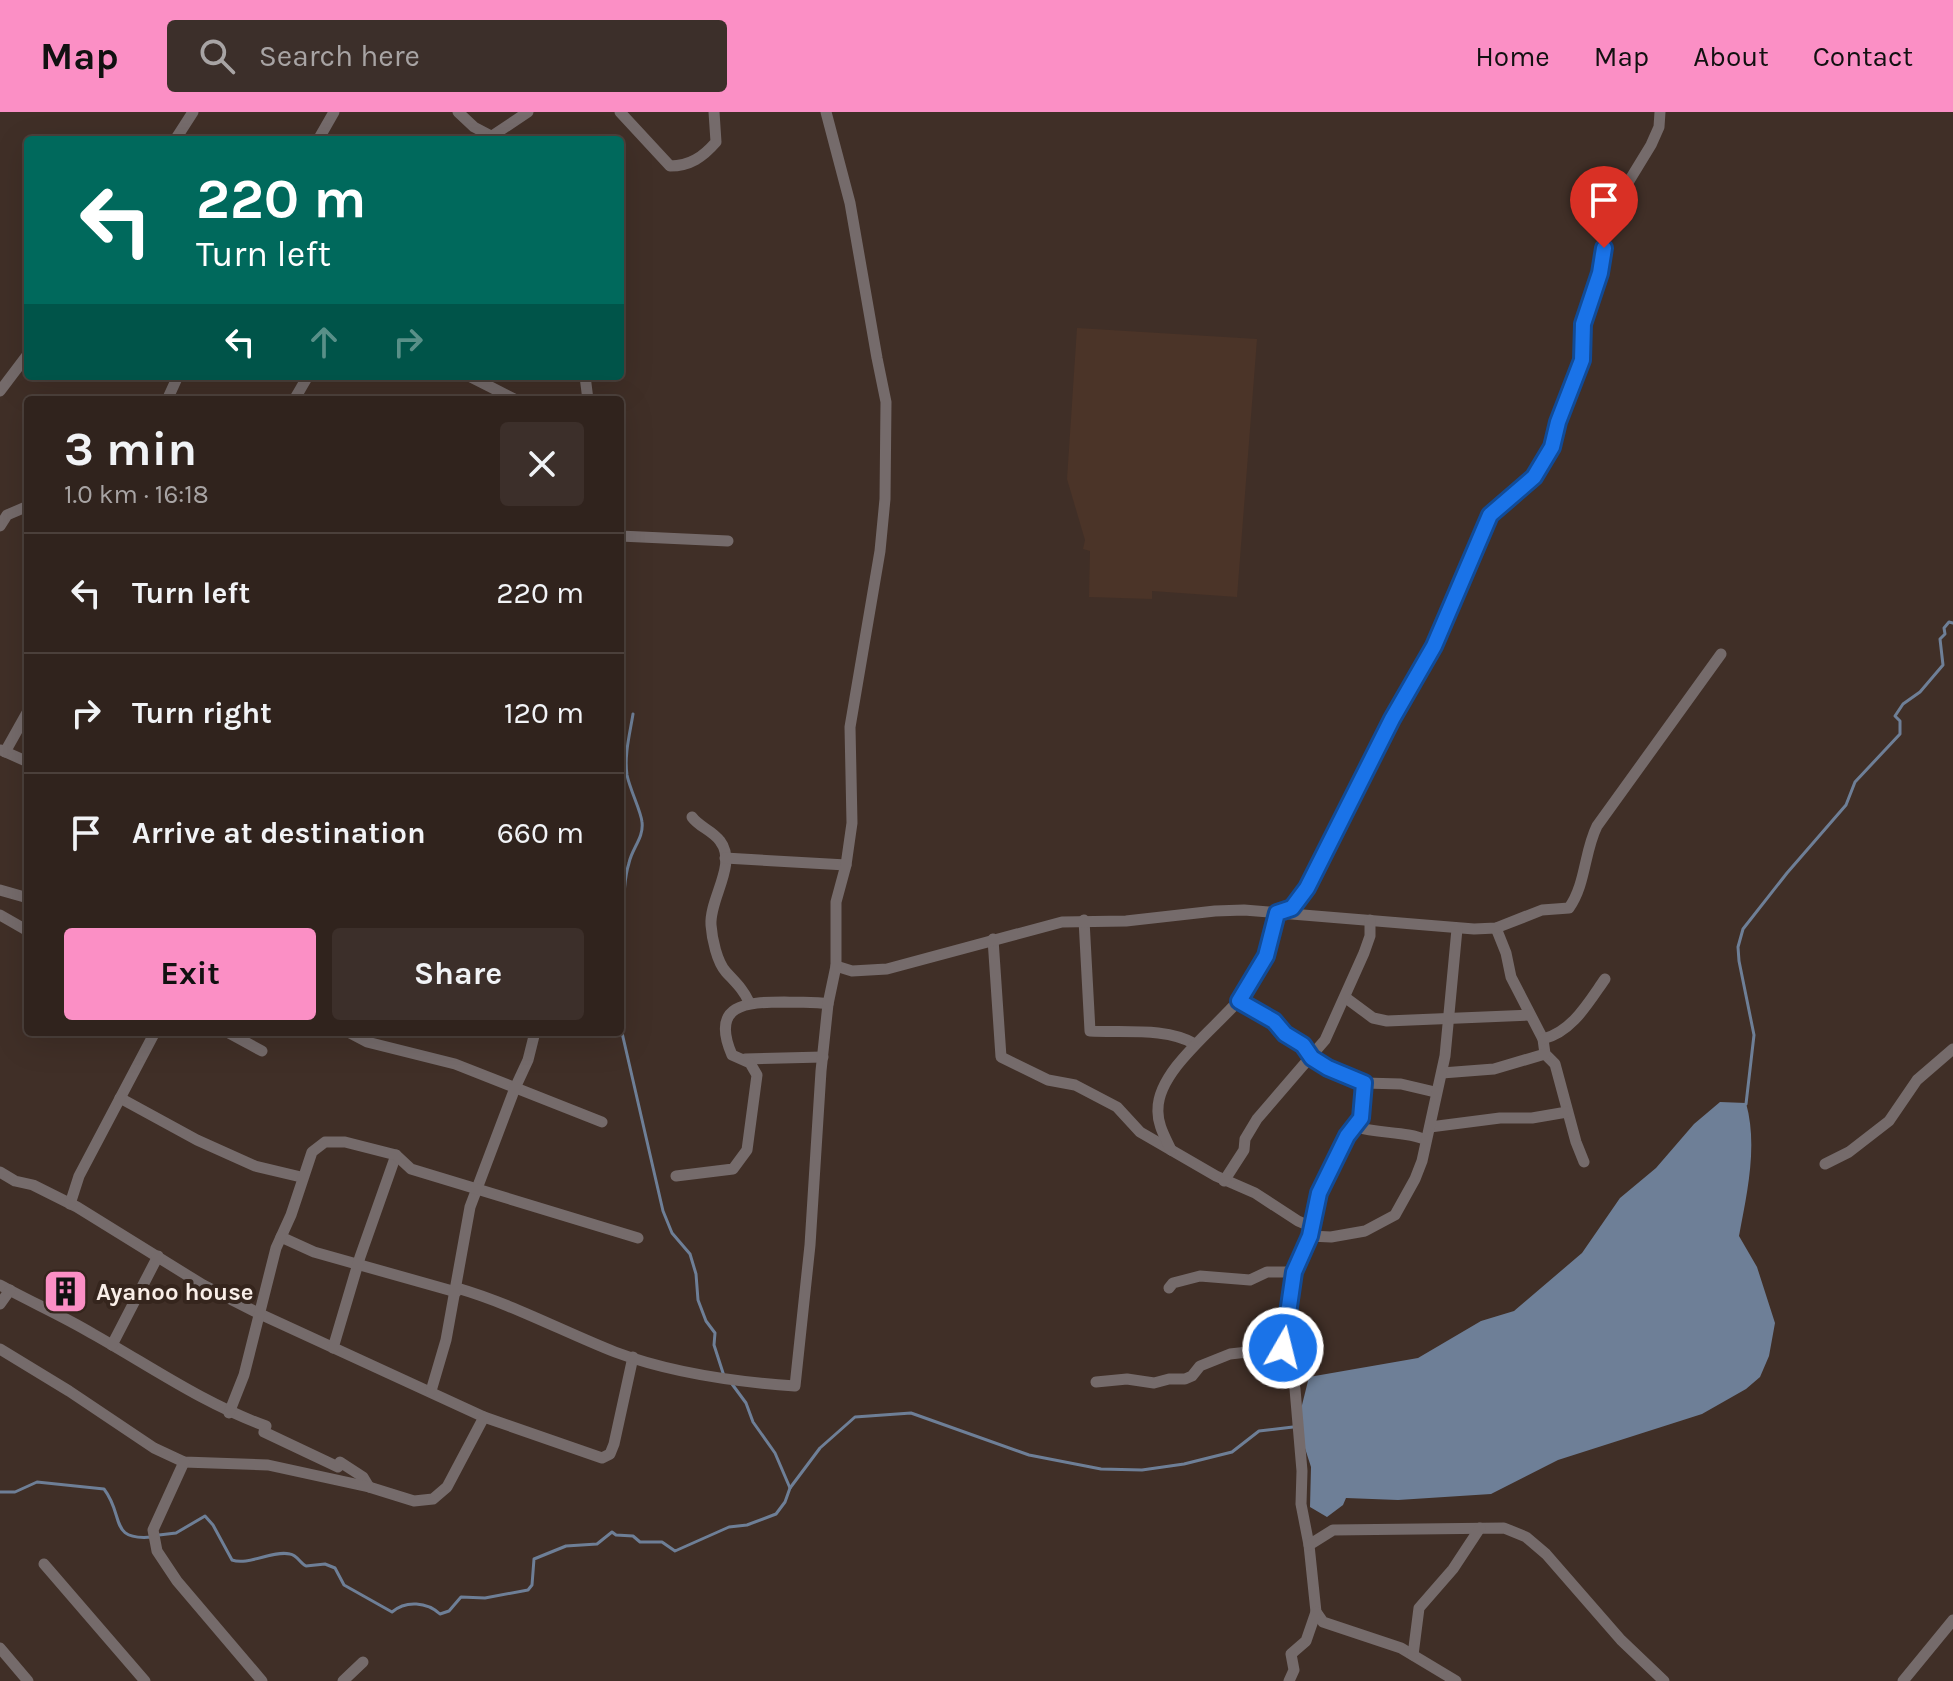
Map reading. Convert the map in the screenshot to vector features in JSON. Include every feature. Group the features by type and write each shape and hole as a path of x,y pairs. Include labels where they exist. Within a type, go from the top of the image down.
{"street":[{"path":"178,136 193,112"},
{"path":"320,136 334,112"},
{"path":"458,112 488,136"},
{"path":"496,136 528,112"},
{"path":"620,112 670,166 682,166 704,156 716,142 714,112"},
{"path":"281,1237 314,1252 497,1300 530,1317 667,1368 795,1386 810,1245 828,1004 836,966 836,902 846,865 852,823 850,727 880,551 885,499 886,402 850,203 826,112"},
{"path":"1277,913 1292,908 1322,860 1392,719 1434,646 1490,515 1534,477 1552,447 1558,422 1582,360 1583,324 1600,273 1608,223 1615,204 1651,145 1659,127 1660,112"},
{"path":"0,391 24,359"},
{"path":"477,380 508,396"},
{"path":"0,526 7,515 24,508"},
{"path":"624,536 728,541"},
{"path":"836,966 852,971 887,969 993,939 1062,922 1084,920 1126,921 1229,910 1457,929 1496,928 1542,910 1569,908 1578,895 1586,852 1597,826 1721,654"},
{"path":"24,717 2,751 24,760"},
{"path":"692,817 719,839 725,858 724,873 713,904 711,926 719,961 724,971 743,989 749,1002"},
{"path":"725,858 846,865"},
{"path":"0,890 24,897"},
{"path":"1171,1150 1160,1124 1160,1093 1195,1044 1239,1001 1266,956 1277,913"},
{"path":"0,915 24,929"},
{"path":"1084,920 1090,1031 1157,1034 1186,1038 1195,1044"},
{"path":"1224,1181 1244,1150 1245,1139 1257,1119 1325,1040 1346,998 1370,936 1370,920"},
{"path":"1496,928 1511,977 1543,1039 1545,1054 1555,1064 1584,1162"},
{"path":"993,939 1001,1057 1048,1080 1075,1085 1117,1107 1140,1132 1224,1181 1255,1193 1311,1232 1331,1237 1365,1231 1395,1215 1415,1179 1442,1073 1457,929"},
{"path":"1543,1039 1559,1035 1571,1024 1605,979"},
{"path":"1346,998 1373,1018 1387,1021 1530,1015"},
{"path":"1239,1001 1274,1021 1285,1034 1303,1045 1312,1058 1328,1068 1364,1083 1401,1084 1435,1092"},
{"path":"823,1057 745,1059 732,1055 726,1032 733,1009 749,1002 828,1004"},
{"path":"70,1204 79,1176 153,1036"},
{"path":"234,1036 262,1051"},
{"path":"356,1036 367,1042 455,1064 602,1122"},
{"path":"431,1391 446,1340 468,1218 477,1187 528,1060 534,1036"},
{"path":"1825,1164 1849,1152 1889,1121 1917,1080 1953,1049"},
{"path":"1442,1073 1494,1069 1545,1054"},
{"path":"676,1176 733,1169 747,1150 757,1075 745,1059"},
{"path":"1289,1681 1294,1670 1291,1654 1306,1641 1316,1612 1301,1504 1302,1471 1292,1370 1283,1348 1294,1272 1311,1232 1319,1193 1347,1136 1361,1118 1364,1083"},
{"path":"120,1098 197,1140 255,1166 301,1177"},
{"path":"1430,1127 1567,1112"},
{"path":"1356,1127 1426,1140"},
{"path":"229,1413 238,1395 281,1237 291,1215 301,1177 312,1152 325,1142 345,1142 396,1155 411,1169 638,1238"},
{"path":"333,1348 396,1155"},
{"path":"0,1172 70,1204 203,1285 260,1314 484,1417 602,1458 610,1454 614,1444 633,1357"},
{"path":"112,1345 158,1256"},
{"path":"1169,1288 1173,1283 1200,1276 1250,1280 1267,1272 1294,1272"},
{"path":"0,1304 5,1288 229,1413 266,1426 264,1432 338,1467 340,1462 363,1477 369,1487"},
{"path":"1096,1382 1127,1379 1154,1383 1185,1379 1200,1366 1222,1357 1283,1348"},
{"path":"0,1349 154,1448 184,1462 268,1465 369,1487 414,1501 433,1499 447,1487 484,1417"},
{"path":"184,1462 154,1536 161,1560 262,1681"},
{"path":"1413,1655 1419,1608 1453,1569 1480,1528"},
{"path":"1309,1545 1333,1530 1504,1528 1526,1537 1546,1554 1621,1640 1664,1681"},
{"path":"44,1564 145,1681"},
{"path":"1316,1612 1323,1622 1401,1648 1456,1681"},
{"path":"1903,1681 1953,1620"},
{"path":"0,1648 28,1681"},
{"path":"343,1681 363,1662"}],"shaded area":[{"path":"1077,328 1257,339 1237,597 1152,591 1152,599 1089,597 1090,551 1083,549 1085,540 1067,479"}],"water":[{"path":"1720,1102 1746,1103 1749,1119 1750,1170 1739,1236 1757,1267 1775,1323 1769,1356 1760,1377 1746,1389 1702,1414 1558,1460 1491,1494 1398,1500 1346,1498 1343,1505 1327,1517 1310,1507 1311,1467 1303,1442 1301,1409 1309,1377 1418,1358 1481,1321 1514,1311 1582,1253 1620,1198 1656,1168 1694,1124"}],"waterway":[{"path":"1746,1104 1754,1035 1739,961 1738,947 1743,929 1846,805 1855,782 1900,734 1900,721 1895,716 1943,665 1940,639 1945,634 1944,628 1949,622 1953,623"},
{"path":"624,897 626,874 642,828 626,767 633,714"},
{"path":"623,1036 663,1211 672,1233 690,1254 696,1274 698,1300 706,1321 715,1333 714,1345 724,1376"},
{"path":"732,1384 775,1453 790,1488"},
{"path":"159,1535 176,1533 205,1516 232,1560 290,1554 306,1566 325,1564 335,1568 344,1585 392,1612 416,1604 440,1614 449,1611 461,1597 485,1598 528,1590 532,1585 534,1559 566,1546 597,1544 612,1532 633,1536 640,1542 662,1542 675,1551 729,1527 747,1525 776,1514 790,1488 820,1448 855,1417 911,1413 1029,1455 1101,1469 1142,1470 1232,1452 1259,1431 1293,1427"},
{"path":"0,1492 15,1492 37,1482 104,1489 123,1531 138,1537 152,1537"}],"place":[{"name":"Ayanoo house","path":"65,1292"}],"route":[{"path":"1283,1348 1294,1272 1310,1236 1319,1193 1347,1136 1361,1118 1364,1083 1312,1058 1303,1045 1285,1034 1274,1021 1239,1001 1266,956 1277,913 1292,908 1307,888 1392,719 1434,646 1490,515 1534,477 1552,447 1558,422 1582,360 1583,324 1600,273 1604,248"}]}
